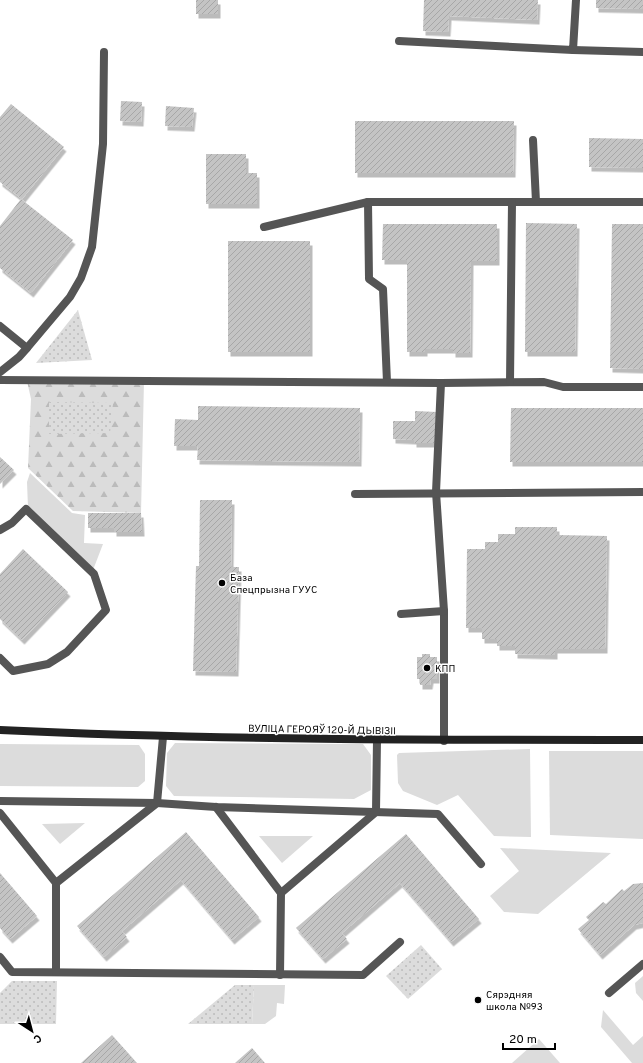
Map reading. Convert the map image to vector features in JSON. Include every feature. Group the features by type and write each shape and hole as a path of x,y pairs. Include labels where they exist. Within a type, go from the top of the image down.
{"street":[{"name":"ВУЛІЦА ГЕРОЯЎ 120-Й ДЫВІЗІІ","path":"0,730 163,737 444,741 643,740"}],"lane":[{"path":"573,50 576,0"},
{"path":"399,41 643,52"},
{"path":"0,372 19,357 70,297 81,278 92,247 103,144 104,52"},
{"path":"533,140 536,202"},
{"path":"264,227 368,202 643,202"},
{"path":"368,202 369,279 383,289 386,382"},
{"path":"510,382 512,202"},
{"path":"0,328 27,348"},
{"path":"0,380 441,383 544,382 563,386 643,387"},
{"path":"441,383 436,492 444,611 444,741"},
{"path":"355,494 436,492 643,492"},
{"path":"0,530 12,523 26,509 94,574 106,610 67,652 48,664 13,671 0,658"},
{"path":"401,614 444,611"},
{"path":"56,883 157,803 163,737"},
{"path":"281,894 376,812 377,740"},
{"path":"0,801 157,803 216,807 438,814 481,864"},
{"path":"216,807 281,894 280,975"},
{"path":"0,813 56,883 56,972"},
{"path":"0,957 12,972 363,975 400,942"},
{"path":"609,993 643,964"}],"green space":[{"path":"78,310 92,360 36,363"},
{"path":"27,381 144,381 141,513 73,511 28,468 31,399"},
{"path":"49,402 113,403 110,433 49,434"},
{"path":"30,473 72,513 85,515 84,543 103,544 93,570 28,508 27,482"},
{"path":"175,743 363,744 371,755 371,790 354,799 174,796 166,786 167,753"},
{"path":"0,744 139,745 145,754 145,781 138,787 0,786"},
{"path":"530,749 531,837 494,836 458,795 437,805 403,791 398,783 397,755 399,753"},
{"path":"549,751 643,751 643,839 550,835"},
{"path":"85,823 60,844 42,824"},
{"path":"259,836 313,836 282,863"},
{"path":"500,848 611,853 538,914 504,912 490,896 519,871"},
{"path":"421,945 442,969 408,999 386,976"},
{"path":"643,976 643,1001 636,993 635,983"},
{"path":"12,981 57,981 56,1024 0,1024 0,993"},
{"path":"235,985 254,985 252,1024 188,1024"},
{"path":"254,985 285,985 284,1004 277,1003 276,1016 265,1024 252,1024"},
{"path":"603,1010 633,1045 643,1036 643,1063 632,1063 601,1027"},
{"path":"539,1039 560,1063 512,1063"}],"building":[{"path":"196,0 218,0 218,14 196,14"},
{"path":"424,0 538,0 537,20 449,16 448,32 423,31"},
{"path":"596,0 643,0 643,9 596,8"},
{"path":"121,101 142,102 141,122 120,121"},
{"path":"11,104 64,147 22,199 0,182 0,117"},
{"path":"166,106 194,108 192,127 165,126"},
{"path":"355,121 514,121 513,173 355,173"},
{"path":"589,138 643,139 643,168 589,167"},
{"path":"206,154 246,154 246,173 257,173 257,204 206,204"},
{"path":"21,199 73,240 31,293 0,268 0,226"},
{"path":"526,223 577,224 575,352 525,352"},
{"path":"383,224 497,224 497,261 471,261 470,353 453,353 453,349 425,349 425,352 407,352 407,260 382,260"},
{"path":"612,224 643,224 643,369 610,368"},
{"path":"228,241 310,241 310,352 228,352"},
{"path":"198,406 360,408 359,462 197,460 198,446 174,446 175,419 198,420"},
{"path":"511,408 643,408 643,462 510,462"},
{"path":"415,411 437,412 436,443 414,443 414,440 393,439 393,421 415,421"},
{"path":"0,457 14,470 0,484"},
{"path":"200,500 232,500 231,567 239,567 236,672 193,671 196,566 199,566"},
{"path":"88,513 141,513 142,532 114,532 114,528 88,528"},
{"path":"515,527 557,527 557,535 607,536 605,649 555,649 555,655 515,654 515,646 497,646 497,639 482,639 482,628 466,628 467,549 485,549 485,542 498,542 498,534 515,534"},
{"path":"23,549 68,592 22,640 0,619 0,574"},
{"name":"КПП","path":"422,654 430,654 430,657 437,657 437,679 431,679 430,685 420,685 420,679 417,679 417,657 422,657"},
{"path":"186,832 259,917 232,940 181,880 122,931 127,937 104,957 77,926"},
{"path":"406,834 479,919 451,942 400,883 342,933 347,939 323,959 296,928"},
{"path":"0,873 37,916 10,939 0,928"},
{"path":"643,883 643,923 634,925 600,955 578,929 589,920 586,917 603,902 606,904 622,889 624,891 633,884"},
{"path":"112,1035 137,1063 81,1063"},
{"path":"252,1048 265,1063 235,1063"}],"place":[{"name":"База Спецпрызна ГУУС","path":"222,583"},
{"name":"КПП","path":"427,668"},
{"name":"Сярэдняя школа №93","path":"478,1000"}]}
